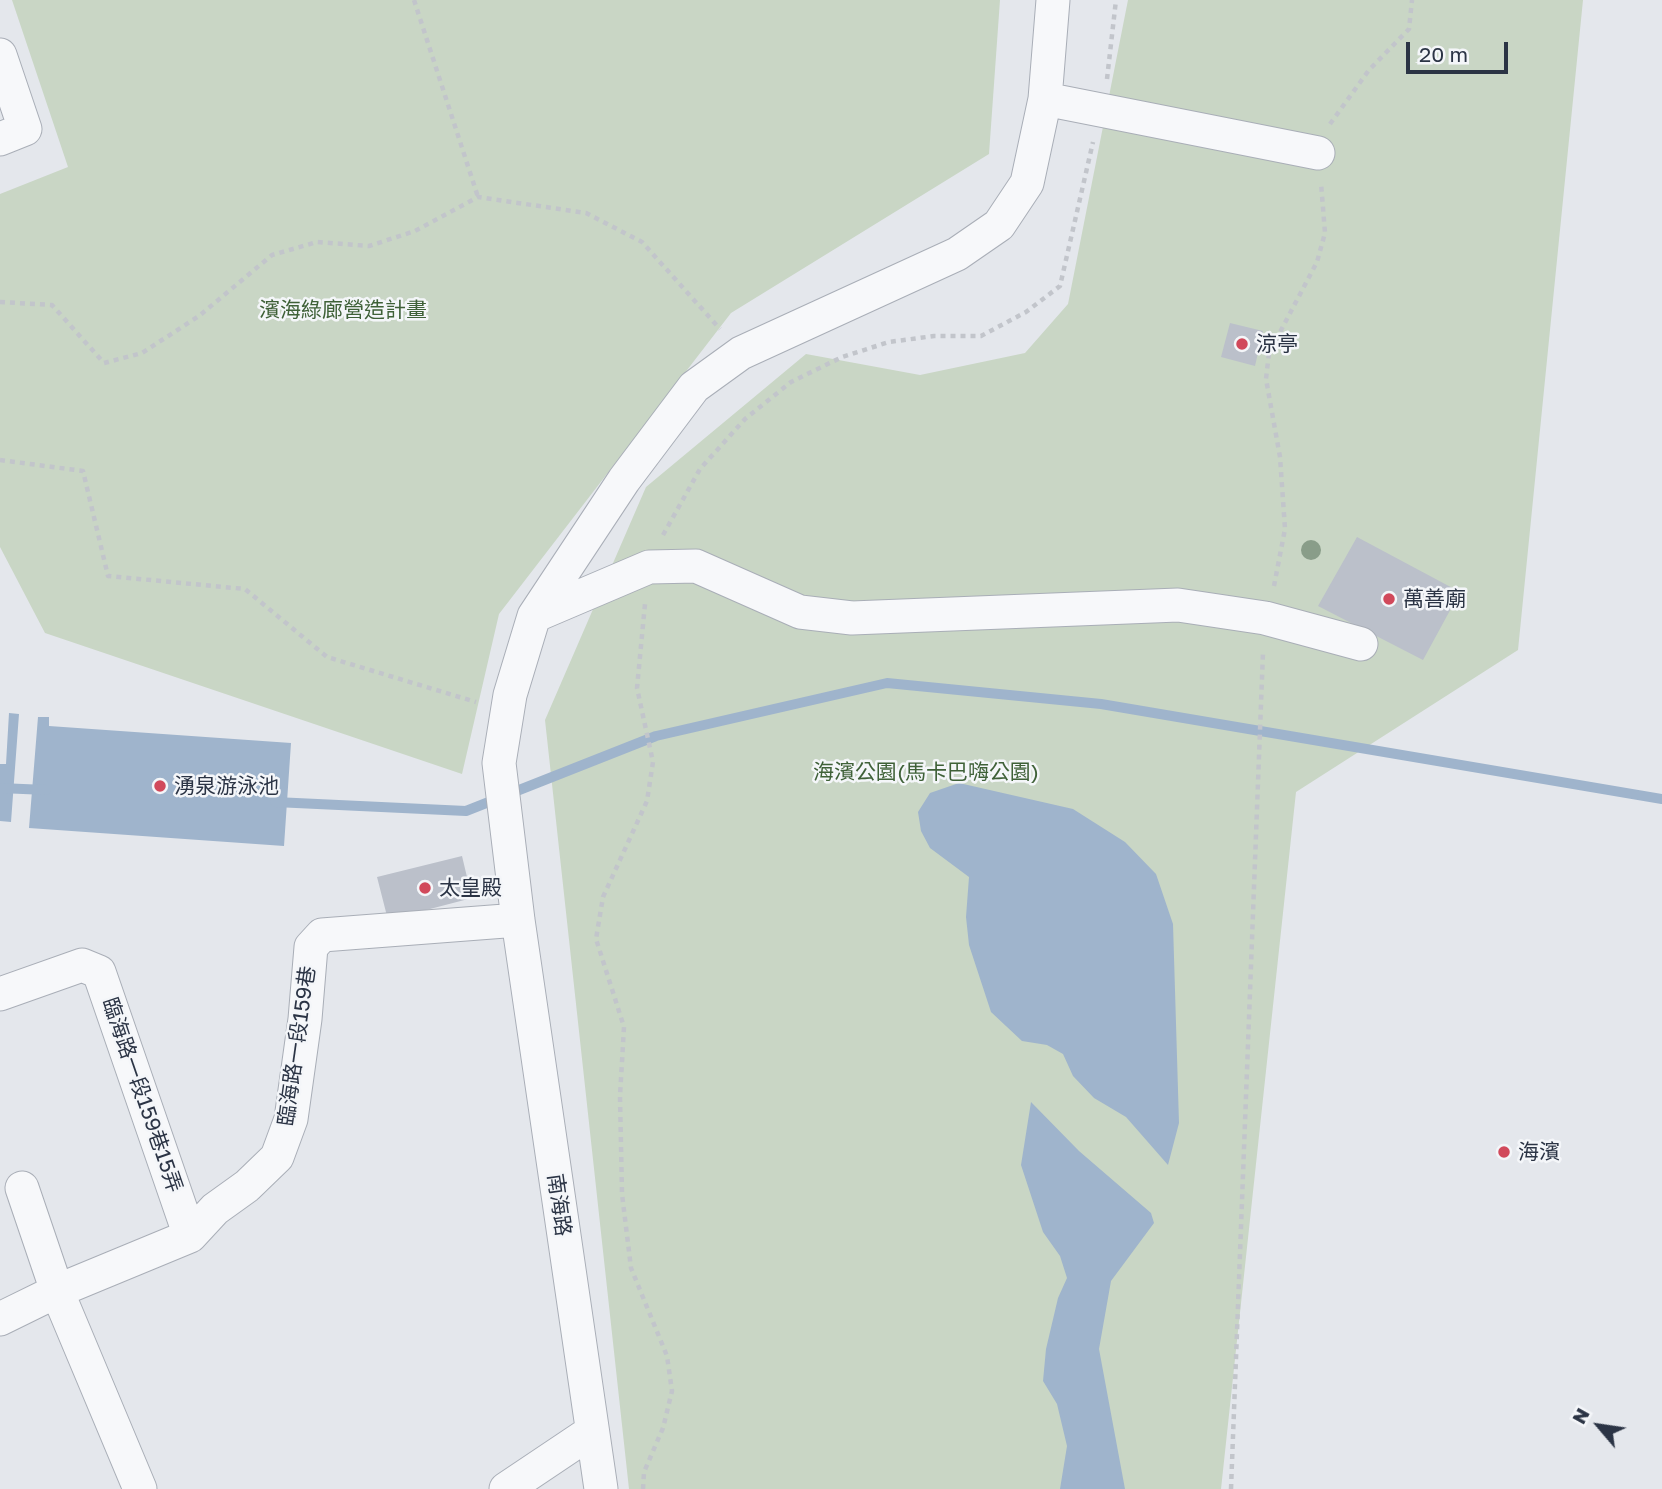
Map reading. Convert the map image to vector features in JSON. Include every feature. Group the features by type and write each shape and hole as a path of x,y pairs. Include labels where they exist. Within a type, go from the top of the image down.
{"street":[{"name":"南海路","path":"601,1489 518,920 499,763 507,711 534,616 624,480 694,387 741,353 957,254 999,225 1027,183 1045,99 1053,0"},
{"path":"0,55 25,129 0,139"},
{"path":"1045,99 1318,153"},
{"path":"534,616 649,567 696,566 800,612 852,618 1178,605 1265,618 1361,644"},
{"name":"臨海路一段159巷","path":"0,1319 57,1291 190,1236 215,1209 247,1186 277,1157 290,1119 305,1019 311,947 322,935 518,920"},
{"name":"臨海路一段159巷15弄","path":"0,994 82,965 99,972 190,1236"},
{"path":"22,1188 57,1291 140,1489"},
{"path":"506,1489 591,1432"}],"path":[{"path":"414,0 478,197"},
{"path":"643,1489 644,1472 663,1428 672,1391 667,1356 631,1269 622,1195 620,1096 624,1027 596,939 603,897 647,801 653,762 637,688 649,567 667,525 700,469 745,419 791,382 842,357 888,342 934,336 981,336 1026,312 1059,286 1100,111 1116,0"},
{"path":"1231,1489 1265,618 1285,530 1280,457 1266,379 1269,353 1317,262 1325,233 1318,153 1330,124 1368,70 1409,29 1412,0"},
{"path":"0,302 52,304 104,363 142,353 199,316 272,255 317,242 369,246 415,231 478,197 586,213 642,242 741,353"},
{"path":"0,460 83,471 108,576 245,589 327,657 507,711"}],"green space":[{"name":"濱海綠廊營造計畫","path":"12,0 1000,0 989,154 731,313 499,614 462,774 45,633 0,547 0,194 68,167"},
{"name":"海濱公園(馬卡巴嗨公園)","path":"1128,0 1583,0 1518,650 1296,792 1221,1489 629,1489 545,720 646,487 806,354 920,375 1025,353 1068,304"}],"water":[{"path":"9,713 19,714 11,822 0,821 0,764 6,764"},
{"name":"湧泉游泳池","path":"38,717 49,717 49,726 291,743 284,846 29,828"},
{"path":"959,783 1073,809 1125,842 1156,874 1173,924 1179,1123 1168,1165 1126,1117 1094,1098 1073,1076 1063,1054 1047,1045 1022,1041 991,1012 969,945 966,917 969,877 930,848 921,831 918,812 930,793"},
{"path":"1031,1102 1079,1151 1151,1213 1154,1223 1111,1281 1099,1349 1125,1489 1060,1489 1067,1446 1057,1404 1043,1381 1046,1349 1058,1298 1067,1278 1060,1256 1043,1232 1021,1165"}],"building":[{"name":"涼亭","path":"1230,323 1263,331 1255,366 1221,357"},
{"name":"萬善廟","path":"1357,537 1460,592 1423,660 1318,606"},
{"name":"太皇殿","path":"462,856 472,898 388,920 377,877"}],"waterway":[{"path":"275,802 466,811 656,736 887,683 1101,704 1662,799"},
{"path":"0,788 46,790"}],"place":[{"name":"涼亭","path":"1242,344"},
{"name":"萬善廟","path":"1389,599"},
{"name":"湧泉游泳池","path":"160,786"},
{"name":"太皇殿","path":"425,888"},
{"name":"海濱","path":"1504,1152"}]}
